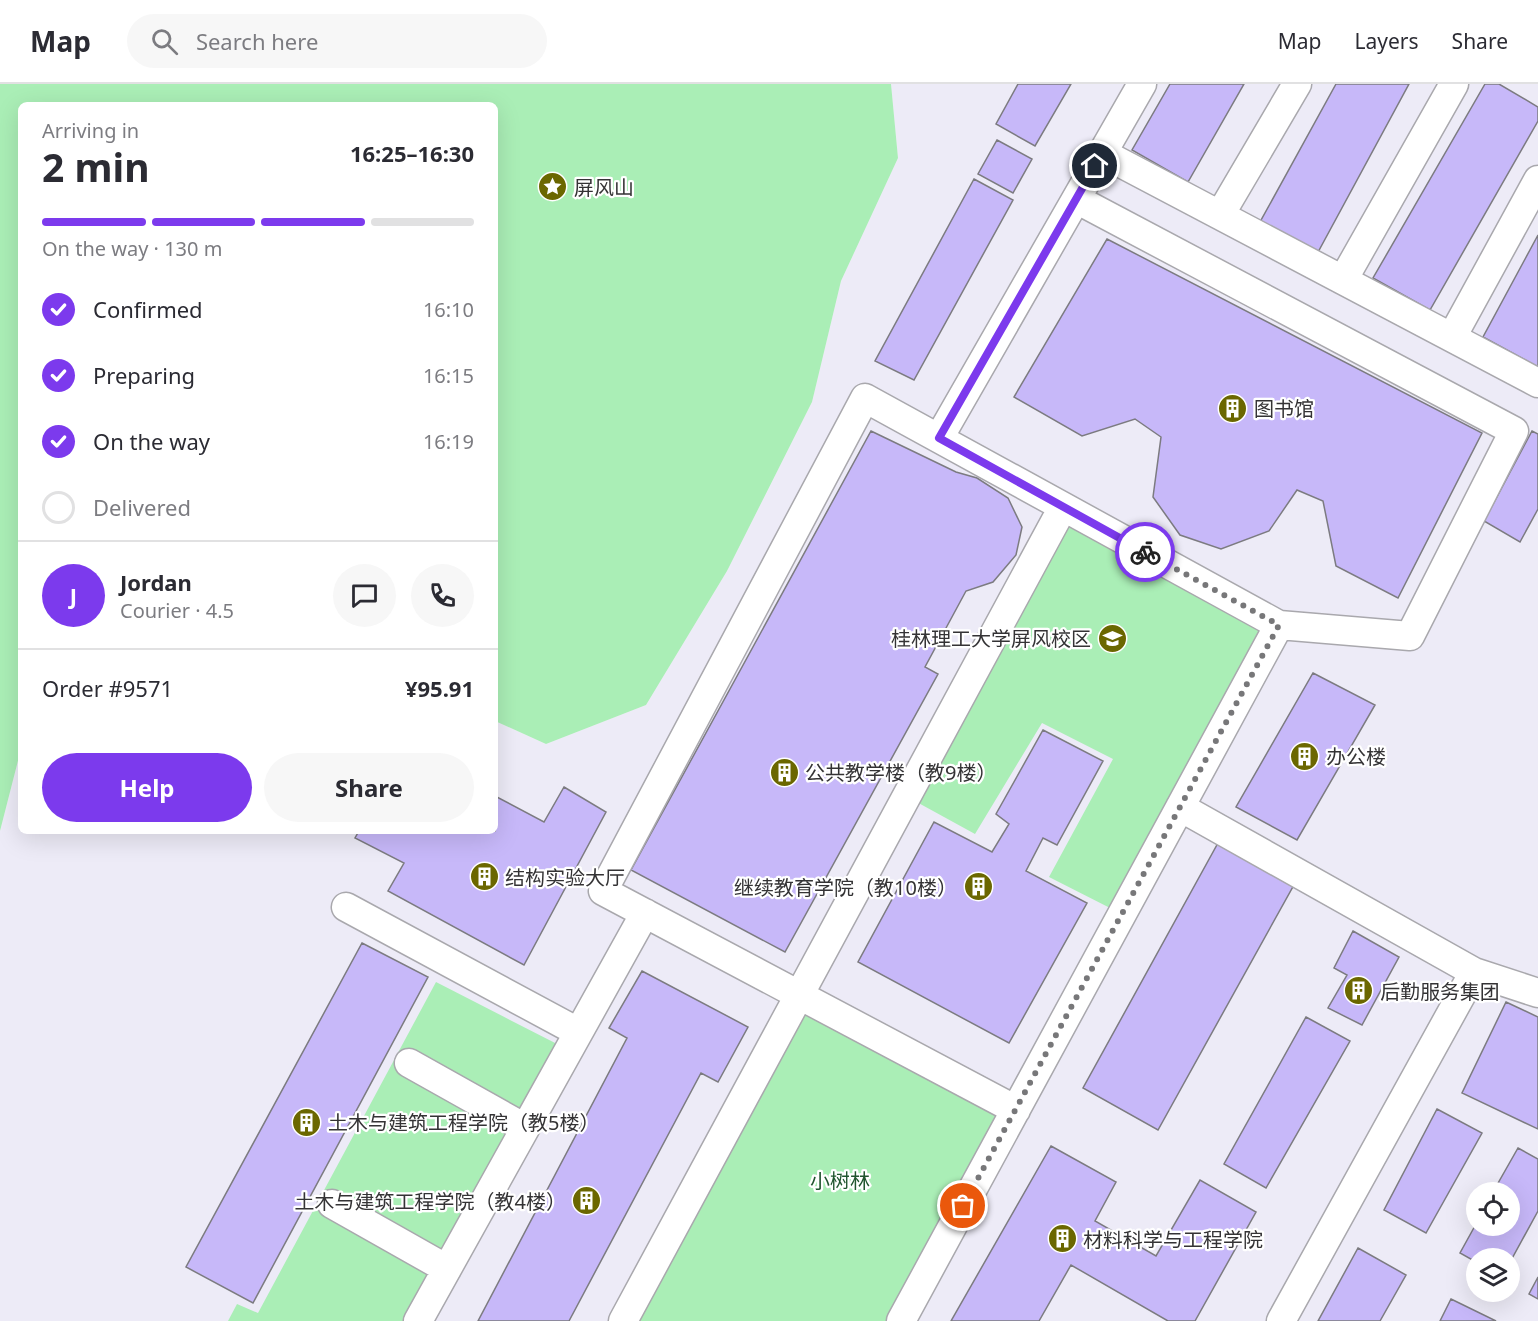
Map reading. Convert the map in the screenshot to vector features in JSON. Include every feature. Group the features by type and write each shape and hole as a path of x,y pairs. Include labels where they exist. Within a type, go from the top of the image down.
{"lane":[{"path":"939,438 1142,84"},
{"path":"1220,215 1297,84"},
{"path":"1343,280 1454,84"},
{"path":"1102,153 1538,383"},
{"path":"1452,338 1538,180"},
{"path":"1016,1110 603,891 865,398 1279,625 1410,636 1514,431 1076,199"},
{"path":"623,1321 1063,507"},
{"path":"901,1321 1279,625"},
{"path":"1180,807 1474,972 1538,993"},
{"path":"346,907 578,1032"},
{"path":"418,1321 645,914"},
{"path":"1281,1321 1474,972"},
{"path":"409,1063 525,1128"},
{"path":"332,1204 447,1269"}],"shaded area":[{"name":"桂林理工大学屏风校区","path":"891,84 1538,84 1538,1321 0,1321 0,831 18,761 18,834 498,834 498,722 546,744 646,705 727,571 812,402 841,281 898,158"}],"green space":[{"path":"0,84 891,84 898,158 841,281 812,402 727,571 646,705 546,744 498,722 498,102 18,102 18,761 0,831"},
{"path":"1066,519 1270,628 1114,910 1049,877 1113,759 1042,723 975,834 913,800"},
{"path":"436,982 559,1045 406,1321 228,1321 237,1304 258,1313"},
{"name":"小树林","path":"806,1010 1003,1114 889,1321 638,1321"}],"building":[{"path":"1018,84 1071,84 1035,146 996,124"},
{"path":"1170,84 1244,84 1188,182 1132,150"},
{"path":"1336,84 1409,84 1317,254 1260,222"},
{"path":"1485,84 1499,84 1538,107 1538,121 1430,310 1373,278"},
{"path":"997,140 1032,159 1013,193 978,174"},
{"path":"974,179 1013,200 914,380 875,361"},
{"path":"1538,235 1538,367 1483,337"},
{"name":"图书馆","path":"1107,239 1482,433 1398,598 1336,566 1323,501 1297,490 1269,531 1221,549 1180,535 1153,497 1161,437 1135,419 1082,436 1014,397"},
{"name":"公共教学楼（教9楼）","path":"871,431 956,472 977,478 1008,498 1022,527 1016,555 993,582 966,591 925,667 938,674 785,952 631,870"},
{"path":"1532,431 1538,434 1538,509 1520,542 1484,521"},
{"name":"办公楼","path":"1313,673 1375,705 1297,840 1236,807"},
{"name":"继续教育学院（教10楼）","path":"1043,730 1103,761 1057,845 1043,838 1026,871 1087,903 1009,1043 858,962 934,822 992,852 1009,824 996,814"},
{"name":"结构实验大厅","path":"564,787 606,812 524,965 388,891 404,863 355,838 357,834 498,834 498,798 544,822"},
{"path":"1218,843 1295,883 1158,1130 1083,1088"},
{"name":"后勤服务集团","path":"1353,931 1399,957 1362,1025 1328,1008 1347,975 1334,968"},
{"name":"土木与建筑工程学院（教5楼）","path":"362,943 428,977 253,1303 186,1267"},
{"name":"土木与建筑工程学院（教4楼）","path":"642,971 748,1027 718,1082 701,1073 569,1321 478,1321 627,1038 609,1028"},
{"path":"1506,1002 1538,1017 1538,1129 1462,1093"},
{"path":"1306,1017 1350,1041 1266,1188 1224,1164"},
{"path":"1437,1109 1482,1133 1426,1233 1384,1210"},
{"name":"材料科学与工程学院","path":"1051,1146 1116,1182 1095,1221 1156,1256 1200,1180 1256,1212 1195,1321 1168,1321 1071,1265 1039,1321 951,1321"},
{"path":"1518,1148 1538,1159 1538,1211 1518,1248 1466,1248 1466,1256 1460,1253 1469,1236 1520,1236 1520,1182 1499,1182"},
{"path":"1358,1248 1406,1275 1380,1321 1318,1321"},
{"path":"1538,1277 1538,1299 1529,1294"},
{"path":"1451,1299 1496,1321 1440,1321"}],"way so far":[{"path":"963,1206 1279,625 1145,552"}],"place":[{"name":"屏风山","path":"553,187"},
{"name":"图书馆","path":"1233,408"},
{"name":"桂林理工大学屏风校区","path":"1112,638"},
{"name":"办公楼","path":"1305,756"},
{"name":"公共教学楼（教9楼）","path":"784,772"},
{"name":"结构实验大厅","path":"484,877"},
{"name":"继续教育学院（教10楼）","path":"978,887"},
{"name":"后勤服务集团","path":"1359,991"},
{"name":"土木与建筑工程学院（教5楼）","path":"307,1122"},
{"name":"土木与建筑工程学院（教4楼）","path":"587,1201"},
{"name":"材料科学与工程学院","path":"1062,1239"}],"route":[{"path":"1095,166 939,438 1145,552"}]}
